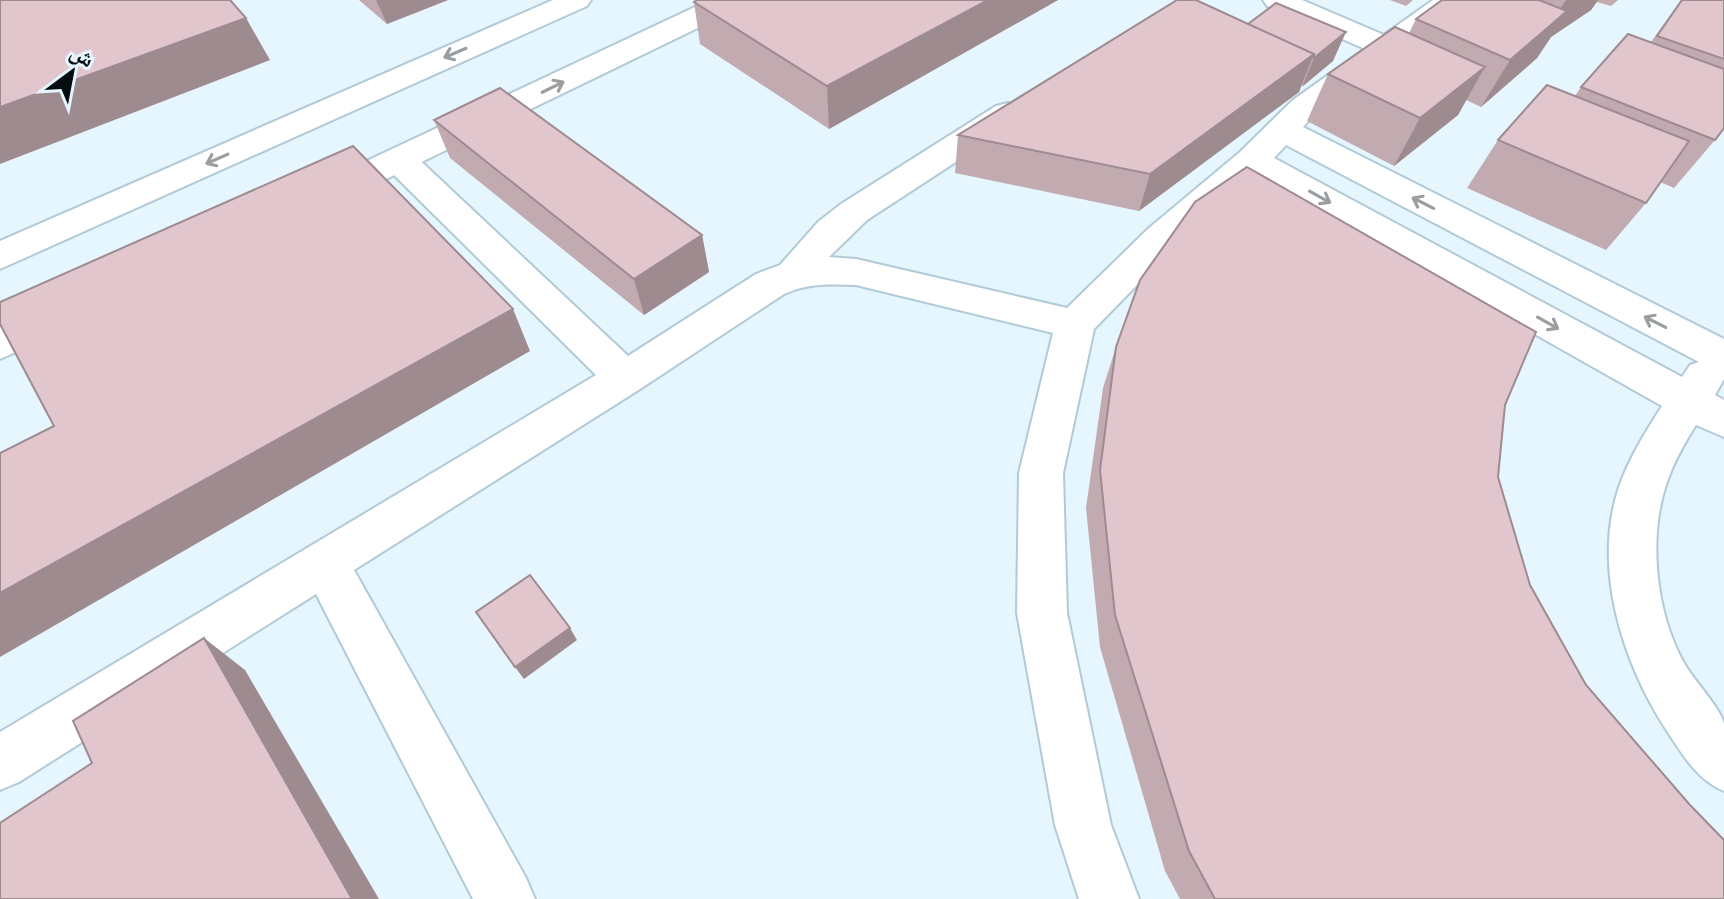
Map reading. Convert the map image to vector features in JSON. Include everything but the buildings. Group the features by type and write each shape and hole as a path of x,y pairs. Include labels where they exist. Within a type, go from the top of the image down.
{"street":[{"path":"0,256 577,0"},
{"path":"300,206 733,0"},
{"path":"1277,0 1386,47"},
{"path":"1109,899 1083,825 1042,613 1041,473 1075,324 1162,237 1267,145 1304,107 1452,0"},
{"path":"793,274 831,231 854,212 1039,94"},
{"path":"1267,145 1722,353 1707,410 1662,440 1641,489 1633,546 1639,601 1659,667 1701,735 1724,764"},
{"path":"1267,145 1707,410"},
{"path":"400,161 625,378"},
{"path":"0,763 625,378 741,301 793,274 824,270 856,272 1075,324"},
{"path":"0,344 86,305"},
{"path":"325,564 505,899"}]}
